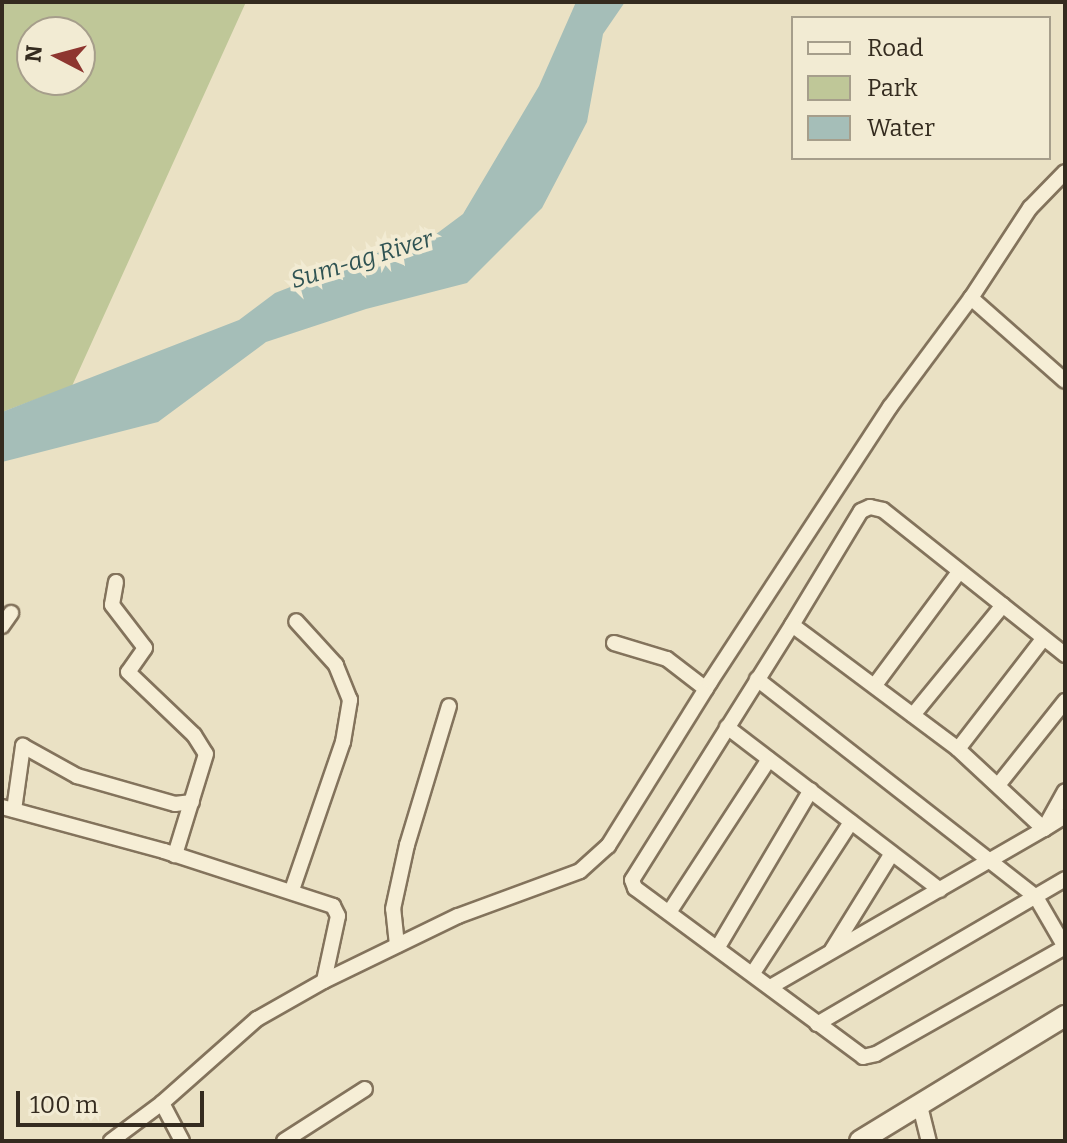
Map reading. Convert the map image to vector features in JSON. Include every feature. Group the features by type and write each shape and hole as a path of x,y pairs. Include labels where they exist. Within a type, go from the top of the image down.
{"main road":[{"path":"860,1141 1065,1016"}],"street":[{"path":"111,1141 162,1103 257,1019 324,981 458,916 580,871 608,846 890,407 971,298 1030,208 1065,172"},
{"path":"971,298 1065,381"},
{"path":"757,679 1036,897 1065,947 876,1054 863,1057 855,1054 772,986 635,888 632,880 861,511 870,507 883,510 1065,655"},
{"path":"875,685 959,572"},
{"path":"116,582 112,605 145,648 128,672 204,749 204,768 175,855"},
{"path":"913,715 1003,605"},
{"path":"2,626 11,613"},
{"path":"292,890 343,742 350,700 336,665 296,621"},
{"path":"792,625 958,749 1044,829"},
{"path":"958,749 1043,639"},
{"path":"614,643 667,659 706,689"},
{"path":"999,784 1065,701"},
{"path":"397,945 393,909 449,706"},
{"path":"727,727 940,890"},
{"path":"192,802 175,804 77,776 23,746 8,809 175,855 292,890 333,906 337,911 324,981"},
{"path":"670,911 769,759"},
{"path":"718,947 811,790"},
{"path":"1044,829 1065,791"},
{"path":"772,986 1065,816"},
{"path":"753,973 851,822"},
{"path":"829,954 891,855"},
{"path":"817,1024 1065,879"},
{"path":"284,1141 365,1089"},
{"path":"162,1103 182,1141"},
{"path":"920,1106 929,1141"}],"green space":[{"path":"2,2 246,2 72,386 2,412"}],"water":[{"name":"Sum-ag River","path":"576,2 625,2 603,34 587,122 542,208 467,283 366,309 266,342 158,422 2,462 2,412 239,320 275,293 380,252 416,249 463,214 539,86"}]}
